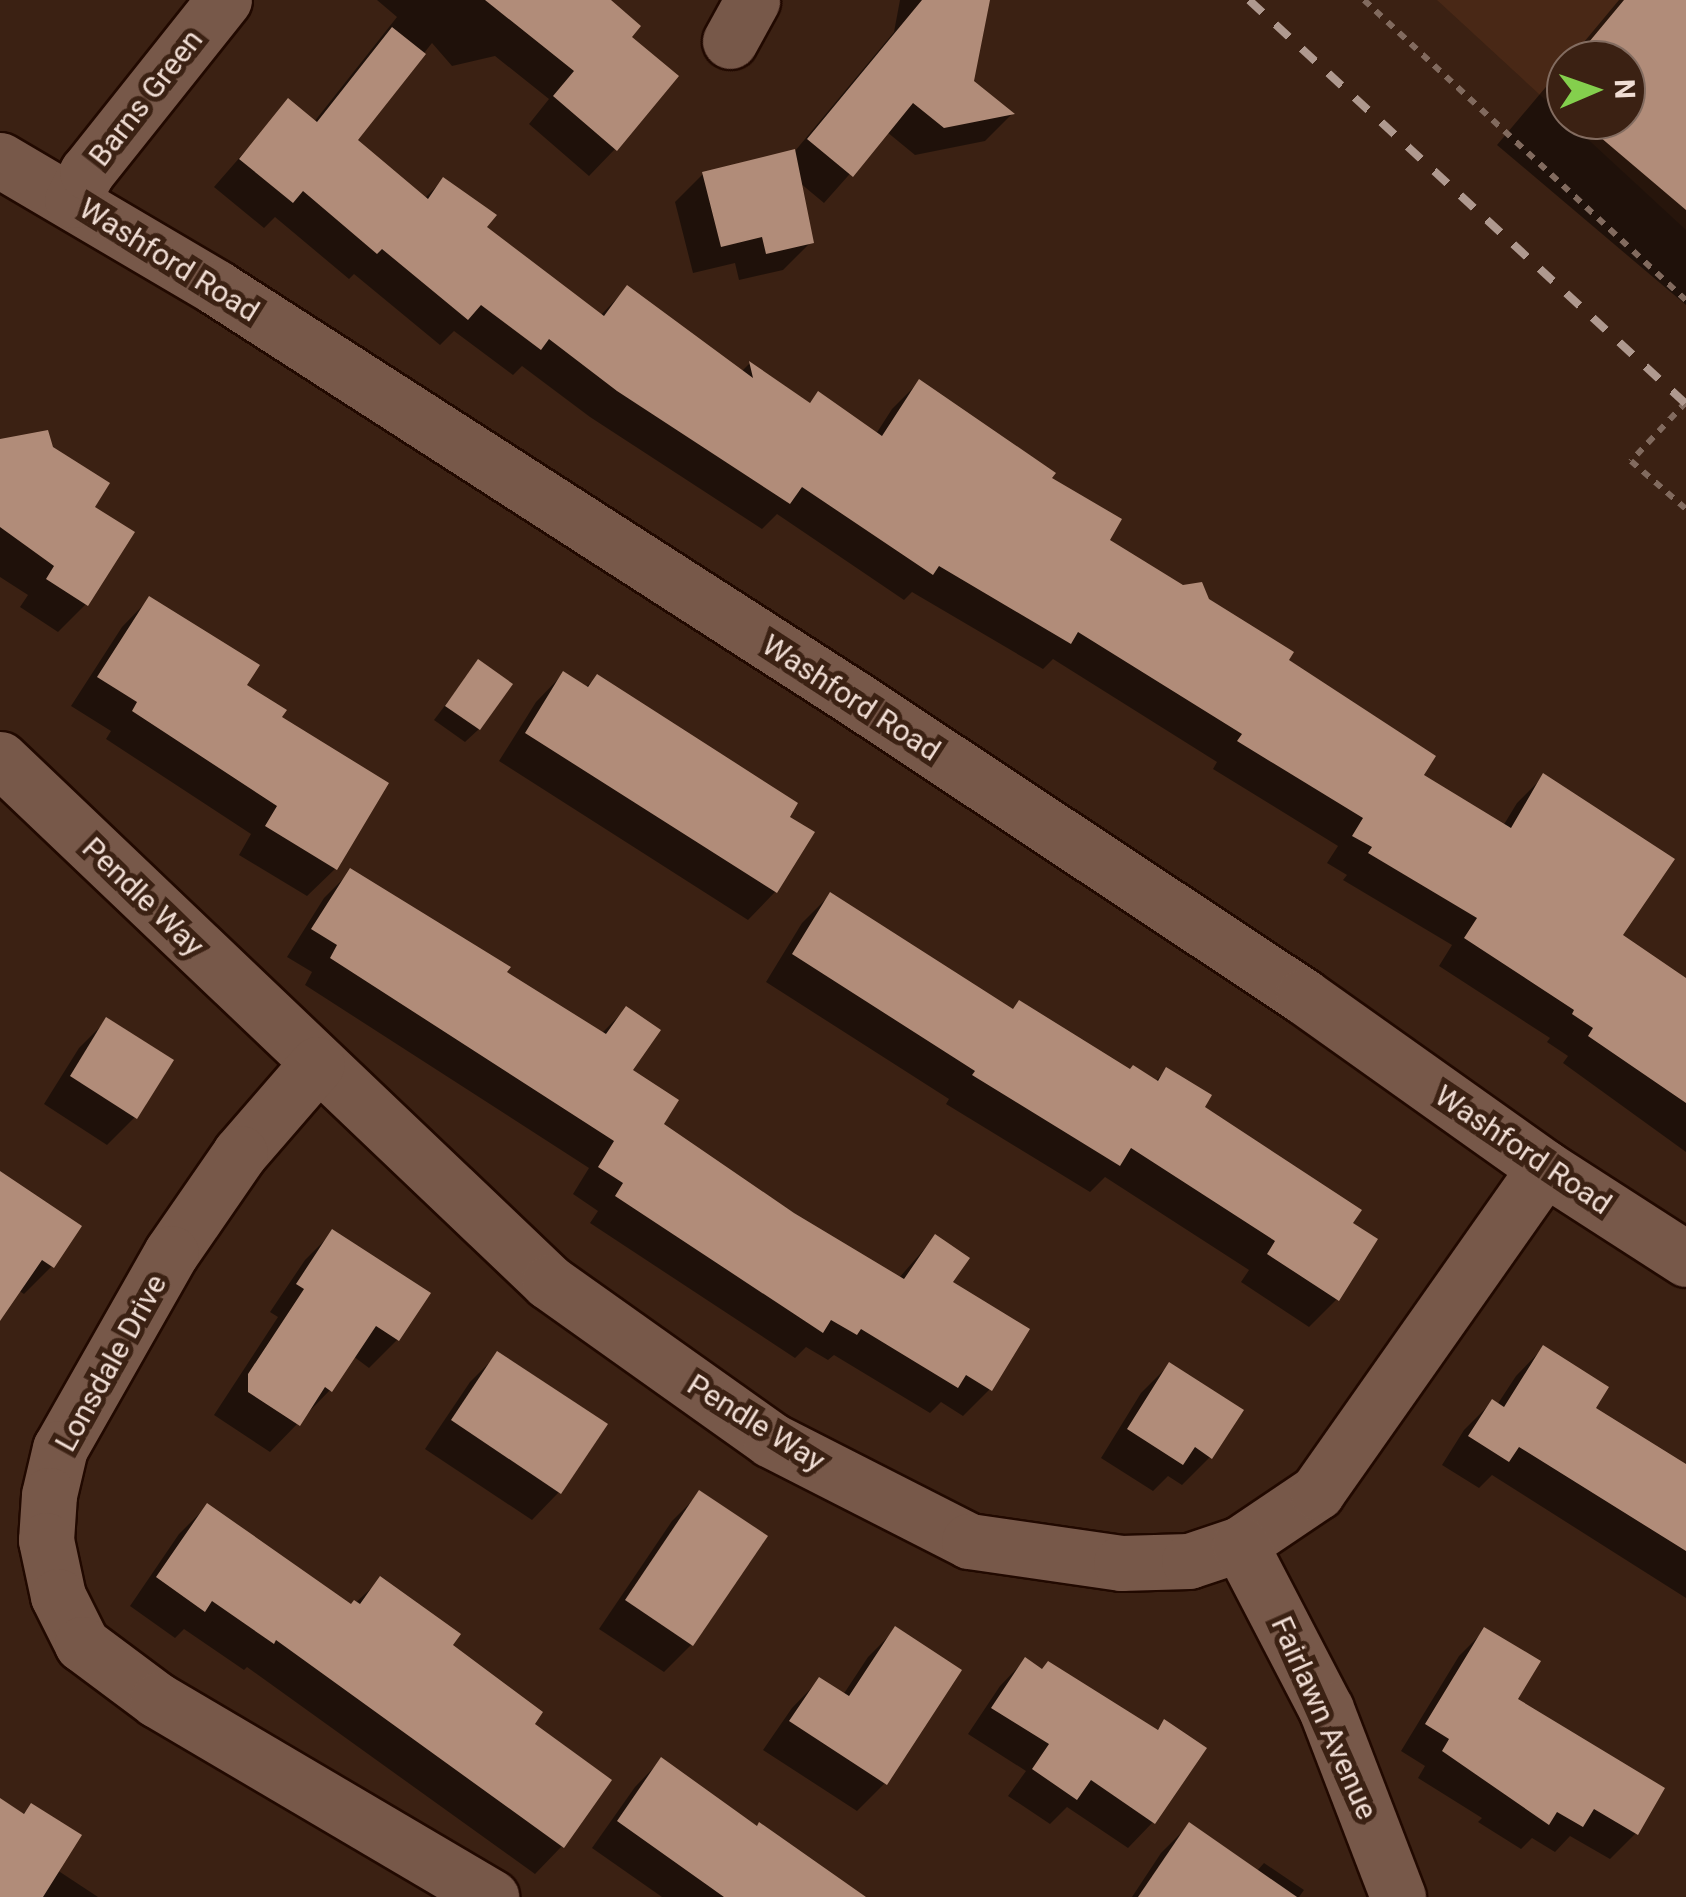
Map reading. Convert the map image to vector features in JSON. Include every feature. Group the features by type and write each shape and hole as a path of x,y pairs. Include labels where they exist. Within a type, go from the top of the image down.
{"street":[{"name":"Barns Green","path":"72,200 87,172 224,0"},
{"name":"Washford Road","path":"0,160 217,288 871,709 1304,996 1544,1168 1686,1258"},
{"name":"Pendle Way","path":"0,759 549,1282 771,1440 970,1541 1120,1563 1189,1561 1240,1544 1317,1492 1544,1168"},
{"name":"Lonsdale Drive","path":"317,1064 240,1153 172,1253 60,1448 46,1540 58,1596 82,1644 156,1700 491,1897"},
{"name":"Fairlawn Avenue","path":"1240,1544 1326,1709 1398,1897"}],"path":[{"path":"1364,0 1686,300"},
{"path":"1686,402 1631,461 1686,509"}],"shaded area":[{"path":"1437,0 1686,0 1686,230 1589,140 1646,140 1646,40 1546,40 1546,101"}],"building":[{"path":"485,0 611,0 641,26 632,37 679,76 617,151 553,96 574,71"},
{"path":"922,0 990,0 974,81 1015,114 944,128 913,103 853,177 807,139"},
{"path":"1624,0 1686,0 1686,210 1604,140 1646,140 1646,40 1591,40"},
{"path":"392,27 426,54 358,140 428,199 443,177 497,215 487,227 604,316 627,285 753,378 749,361 810,403 818,391 882,436 919,379 1056,473 1052,478 1122,519 1110,540 1183,585 1202,582 1209,599 1294,652 1289,660 1436,756 1424,775 1511,828 1543,773 1675,859 1623,935 1686,978 1686,1103 1588,1036 1593,1028 1572,1014 1574,1010 1464,938 1477,918 1368,853 1372,847 1352,836 1363,818 1237,741 1242,734 1078,632 1071,644 939,566 933,575 802,487 790,504 617,391 549,339 541,350 481,305 468,320 382,249 377,254 303,191 293,203 239,159 288,98 317,122"},
{"path":"795,149 814,243 766,254 762,237 721,247 702,172"},
{"path":"48,430 53,447 110,483 95,507 135,532 88,606 46,579 54,566 0,527 0,439"},
{"path":"149,596 260,665 247,685 287,710 282,717 389,783 337,870 265,826 277,806 132,711 137,702 97,677"},
{"path":"478,659 513,684 480,730 445,706"},
{"path":"563,671 588,687 597,674 798,803 790,817 815,832 777,893 525,733"},
{"path":"350,868 511,967 507,972 606,1034 626,1006 661,1030 633,1070 679,1100 664,1124 794,1213 904,1279 935,1234 970,1258 953,1282 1030,1329 992,1391 966,1375 958,1388 861,1329 857,1335 831,1320 823,1333 615,1196 623,1183 598,1167 614,1141 330,958 337,945 311,929"},
{"path":"830,892 1013,1009 1019,1000 1130,1069 1133,1065 1158,1081 1166,1067 1212,1095 1205,1107 1362,1210 1353,1223 1378,1239 1339,1301 1267,1254 1275,1241 1131,1148 1120,1166 972,1075 975,1071 792,954"},
{"path":"106,1017 174,1060 137,1119 70,1076"},
{"path":"0,1171 82,1226 54,1268 42,1260 0,1321"},
{"path":"332,1229 431,1293 399,1341 376,1326 332,1392 325,1387 300,1426 248,1392 248,1374 304,1289 296,1284"},
{"path":"1543,1345 1609,1387 1596,1408 1686,1464 1686,1551 1519,1447 1509,1462 1468,1436 1492,1399 1504,1407"},
{"path":"497,1351 608,1424 561,1494 451,1420"},
{"path":"1169,1362 1244,1410 1212,1459 1195,1447 1183,1465 1127,1429"},
{"path":"699,1490 768,1536 693,1646 625,1600"},
{"path":"207,1503 351,1604 354,1600 360,1604 380,1576 461,1634 453,1645 543,1712 535,1724 612,1780 564,1848 276,1640 274,1644 212,1601 205,1612 156,1577"},
{"path":"895,1626 962,1670 887,1785 789,1721 819,1677 849,1696"},
{"path":"1484,1627 1541,1661 1518,1699 1665,1788 1638,1835 1594,1809 1583,1827 1557,1812 1549,1825 1442,1751 1449,1739 1425,1724"},
{"path":"1025,1657 1042,1669 1048,1661 1158,1730 1164,1719 1207,1748 1155,1824 1091,1780 1077,1800 1032,1769 1049,1744 991,1708"},
{"path":"661,1757 866,1897 724,1897 617,1821"},
{"path":"0,1798 24,1814 31,1803 82,1835 43,1897 0,1897"},
{"path":"1189,1822 1297,1897 1138,1897"}],"railway":[{"path":"1249,0 1686,404"}]}
